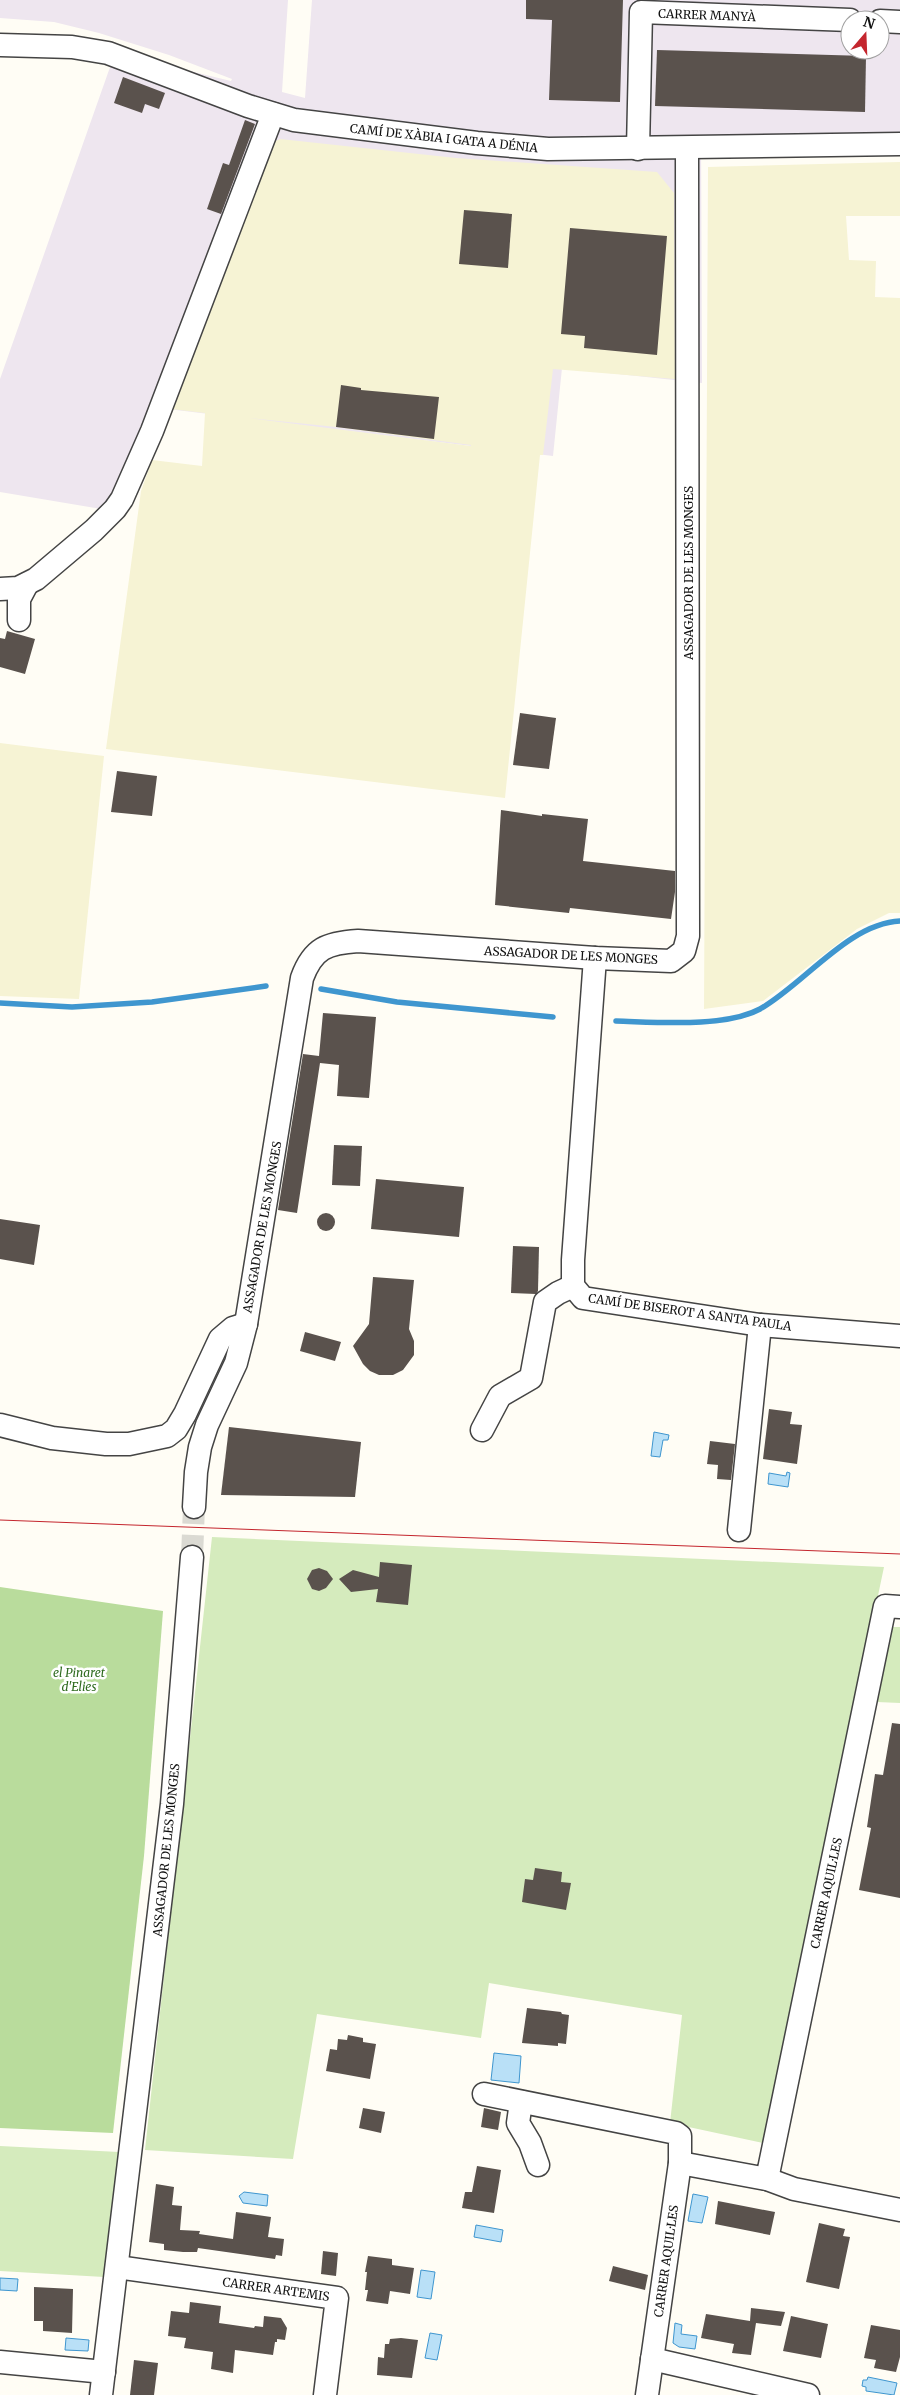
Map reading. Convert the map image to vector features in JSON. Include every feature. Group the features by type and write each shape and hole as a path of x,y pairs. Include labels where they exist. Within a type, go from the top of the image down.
{"street":[{"name":"CARRER MANYÀ","path":"638,149 641,12 840,20"},
{"name":"CAMÍ DE XÀBIA I GATA A DÉNIA","path":"0,45 72,47 108,53 294,120 477,143 548,149 900,144"},
{"path":"0,589 18,588 36,579 94,530 115,509 122,499 152,431 273,114"},
{"name":"ASSAGADOR DE LES MONGES","path":"194,1507 200,1447 207,1425 236,1364 246,1324 302,978 311,959 324,946 358,941 595,958 671,961 684,951 688,936 687,148"},
{"path":"19,620 19,599 27,584"},
{"name":"CAMÍ DE BISEROT A SANTA PAULA","path":"595,958 573,1260 573,1286 583,1298 760,1325 900,1336"},
{"path":"482,1430 500,1396 532,1378 544,1302 558,1292 573,1286"},
{"path":"0,1425 52,1438 106,1444 130,1444 167,1436 176,1430 185,1414 220,1339 233,1328 246,1324"},
{"path":"738,1530 760,1325"},
{"name":"ASSAGADOR DE LES MONGES","path":"117,2266 172,1804 192,1557"},
{"name":"CARRER AQUIL·LES","path":"768,2179 892,1607"},
{"path":"484,2094 521,2102 518,2123 530,2142 538,2165"},
{"name":"CARRER AQUIL·LES","path":"521,2102 676,2133 680,2136 680,2163 647,2395"},
{"path":"680,2163 768,2179 794,2189 900,2210"},
{"path":"101,2395 117,2266"},
{"name":"CARRER ARTEMIS","path":"117,2266 337,2298 325,2395"},
{"path":"652,2358 808,2395"},
{"path":"0,2362 104,2372"}],"shaded area":[{"path":"0,0 288,0 282,92 305,98 312,0 900,0 900,133 701,136 702,383 562,368 553,456 168,409 125,513 0,492 0,379 115,53 231,81 232,79 169,55 99,33 54,22 0,18"},
{"path":"280,139 456,158 657,172 674,193 675,379 553,369 543,455 540,455 505,798 106,749 141,491 152,460 202,466 205,413 171,409 267,145","holes":["249,418 336,427 471,445 471,446"]},
{"path":"900,162 900,216 846,216 849,260 876,261 875,297 900,298 900,913 889,913 857,929 763,1001 704,1009 708,167"},
{"path":"0,743 104,756 79,999 0,996"}],"green space":[{"path":"212,1537 884,1567 763,2143 670,2123 682,2015 489,1983 481,2038 317,2014 293,2159 145,2150"},
{"name":"el Pinaret d'Elies","path":"0,1587 163,1611 144,1856 113,2133 0,2128"},
{"path":"893,1627 900,1627 900,1703 877,1702"},
{"path":"0,2146 119,2152 104,2277 0,2271"}],"water":[{"path":"654,1432 669,1435 668,1440 663,1440 660,1457 651,1456"},
{"path":"787,1472 790,1473 788,1487 768,1484 769,1473 786,1476"},
{"path":"494,2053 521,2056 519,2083 491,2080"},
{"path":"244,2192 268,2195 267,2206 243,2203 239,2196"},
{"path":"693,2194 708,2197 702,2223 688,2221"},
{"path":"476,2225 503,2230 501,2242 474,2237"},
{"path":"421,2270 435,2272 431,2299 417,2297"},
{"path":"0,2278 18,2279 17,2291 0,2290"},
{"path":"675,2323 682,2325 681,2334 697,2336 695,2349 679,2347 673,2343"},
{"path":"430,2333 442,2335 437,2360 425,2358"},
{"path":"66,2338 89,2340 88,2351 65,2350"},
{"path":"868,2377 897,2383 894,2395 866,2391 866,2387 862,2386 863,2380 867,2380"}],"building":[{"path":"526,0 623,0 620,102 549,100 552,20 526,19"},
{"path":"657,50 840,55 840,60 866,60 865,112 655,106"},
{"path":"123,77 165,93 159,109 145,104 142,113 114,103"},
{"path":"245,120 255,124 221,214 207,209 223,163 229,165"},
{"path":"464,210 512,214 508,268 459,264"},
{"path":"570,228 667,236 657,355 584,348 585,336 561,334"},
{"path":"341,385 361,388 361,390 439,397 434,439 336,427"},
{"path":"7,631 35,639 25,674 0,667 0,638 5,639"},
{"path":"520,713 556,718 549,769 513,765"},
{"path":"117,771 157,776 152,816 111,812"},
{"path":"501,810 542,816 542,814 588,819 583,861 675,871 675,892 671,919 570,908 569,913 495,905"},
{"path":"323,1013 376,1017 369,1098 337,1096 339,1065 320,1063 297,1213 278,1210 303,1054 319,1056"},
{"path":"334,1145 362,1146 360,1186 332,1185"},
{"path":"376,1179 464,1187 459,1237 371,1229"},
{"path":"326,1213 332,1216 335,1222 332,1228 326,1231 320,1228 317,1222 320,1216"},
{"path":"0,1219 40,1225 34,1265 0,1259"},
{"path":"513,1246 539,1247 538,1291 536,1294 511,1293"},
{"path":"373,1277 414,1280 409,1329 414,1341 414,1355 403,1370 393,1375 379,1375 370,1371 363,1364 353,1346 369,1324"},
{"path":"305,1332 341,1342 335,1361 300,1351"},
{"path":"769,1409 792,1412 790,1424 802,1425 797,1464 763,1459"},
{"path":"229,1427 361,1442 355,1497 221,1495"},
{"path":"710,1441 735,1444 731,1480 717,1479 718,1465 707,1464"},
{"path":"380,1562 412,1565 408,1605 376,1602 378,1589 351,1592 339,1579 353,1570 379,1577"},
{"path":"319,1568 327,1571 333,1579 326,1588 319,1591 312,1589 307,1579 312,1570"},
{"path":"892,1723 900,1724 900,1898 859,1890 871,1828 867,1827 875,1774 883,1775"},
{"path":"535,1868 562,1872 561,1882 571,1883 566,1910 522,1902 525,1879 533,1880"},
{"path":"527,2008 561,2012 562,2014 569,2015 566,2044 558,2043 558,2046 522,2043"},
{"path":"348,2035 363,2038 363,2042 376,2044 370,2079 326,2071 330,2049 337,2050 338,2039 347,2040"},
{"path":"363,2108 385,2112 381,2133 359,2128"},
{"path":"484,2108 501,2112 498,2130 481,2127"},
{"path":"477,2166 501,2170 494,2213 462,2208 465,2192 472,2192"},
{"path":"156,2184 174,2187 172,2205 182,2206 180,2230 200,2231 199,2234 233,2239 236,2212 271,2217 268,2237 284,2239 282,2256 276,2255 275,2259 198,2248 197,2252 164,2250 164,2244 149,2242"},
{"path":"718,2201 775,2212 770,2235 715,2224"},
{"path":"819,2223 845,2229 843,2236 850,2237 839,2289 806,2282"},
{"path":"323,2251 338,2253 336,2276 321,2274"},
{"path":"368,2256 392,2259 392,2265 414,2268 410,2294 390,2291 388,2304 366,2301 368,2290 365,2290 367,2272 365,2272"},
{"path":"613,2266 648,2275 645,2290 609,2281"},
{"path":"34,2287 73,2289 72,2333 43,2331 43,2321 34,2321"},
{"path":"190,2302 221,2306 219,2323 254,2328 255,2326 263,2327 264,2316 281,2318 287,2328 285,2340 277,2339 273,2355 235,2350 233,2373 211,2369 213,2352 184,2348 186,2338 168,2336 171,2311 189,2313"},
{"path":"751,2308 785,2312 781,2326 756,2323 751,2355 732,2353 734,2344 701,2338 706,2314 750,2321"},
{"path":"791,2316 828,2324 821,2358 783,2351"},
{"path":"871,2325 900,2330 900,2357 896,2372 874,2368 876,2360 864,2358"},
{"path":"390,2339 418,2340 412,2378 377,2375 378,2357 384,2358 385,2344 389,2344"},
{"path":"134,2360 158,2363 154,2395 130,2395"}],"waterway":[{"path":"616,1021 670,1023 710,1021 745,1015 760,1009 776,998 845,943 863,932 881,924 900,921"},
{"path":"0,1003 72,1007 152,1002 266,986"},
{"path":"321,989 397,1002 553,1017"}],"tunnel":[{"path":"192,1557 194,1507"}],"tram line":[{"path":"0,1520 900,1554"}]}
